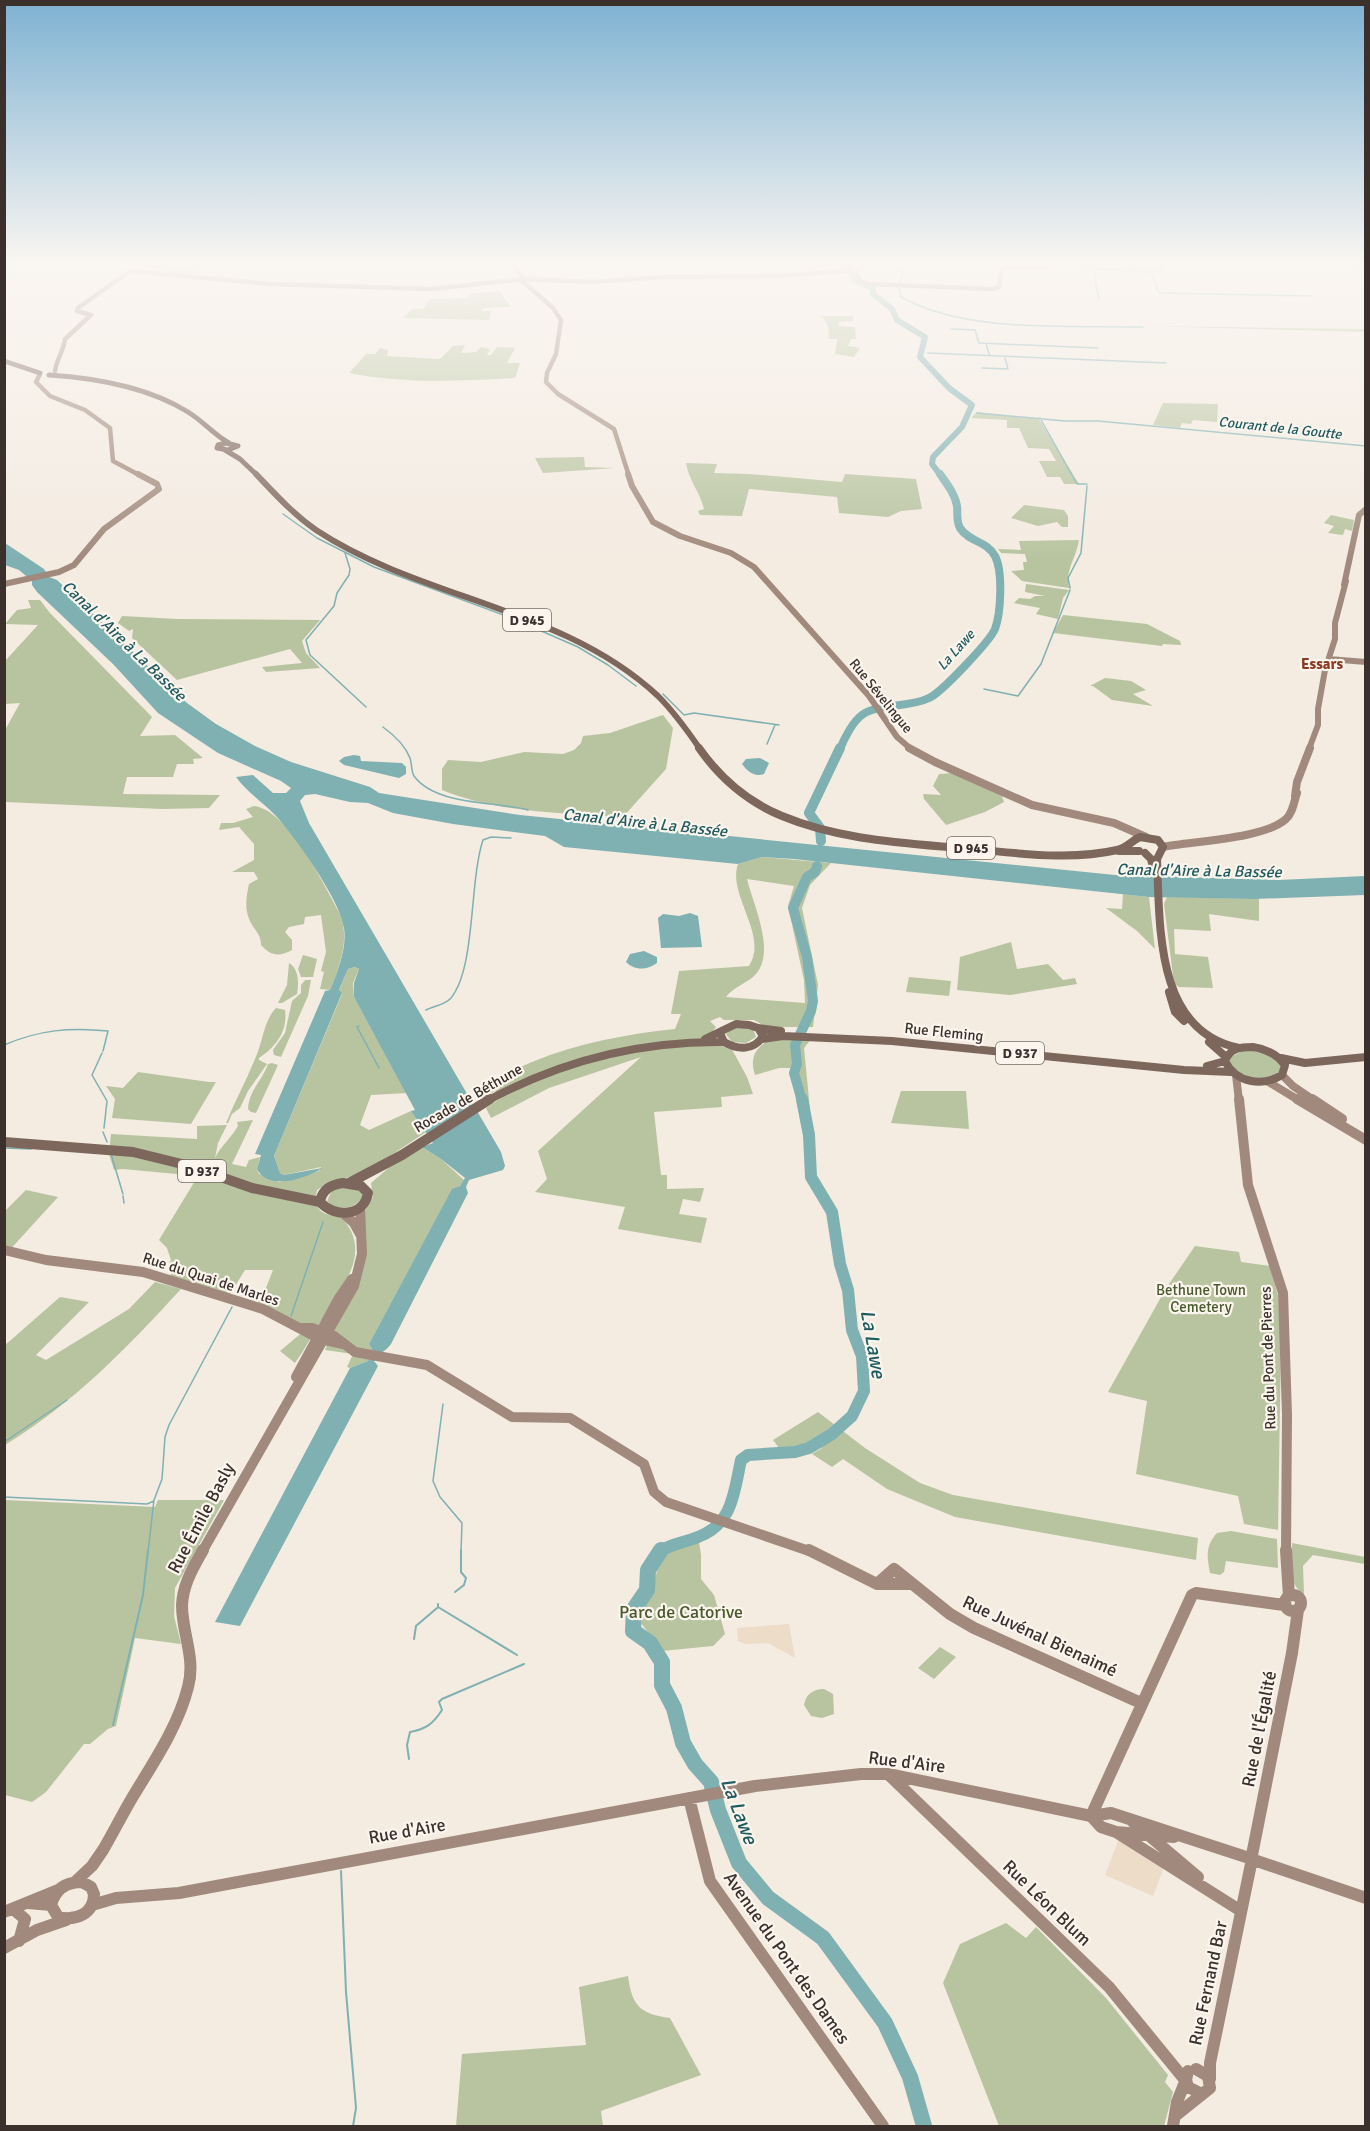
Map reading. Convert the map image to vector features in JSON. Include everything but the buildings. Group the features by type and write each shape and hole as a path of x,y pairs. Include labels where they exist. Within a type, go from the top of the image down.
{"main road":[{"path":"6,361 64,376 124,387 168,401 200,420 220,441 238,445 236,451"},
{"name":"D 945","path":"220,441 217,448 236,451 283,503 305,522 340,545 413,578 568,637 626,670 674,712 726,781 769,809 831,831 888,841 1056,855 1111,851 1142,852"},
{"path":"1157,871 1151,859 1133,842 1146,837 1160,846"},
{"name":"D 945","path":"1111,851 1133,842"},
{"path":"1142,852 1160,846"},
{"path":"1160,846 1157,871 1159,944 1174,1008 1180,1018 1226,1059 1234,1073"},
{"path":"1158,896 1164,945 1173,987 1186,1018 1214,1041 1225,1046 1261,1048 1281,1058 1305,1063 1365,1059"},
{"path":"737,1023 758,1028 762,1033 762,1039 757,1044 745,1048 732,1047 724,1042 720,1033 726,1026 737,1023"},
{"name":"Rue Fleming","path":"758,1028 794,1034"},
{"name":"Rocade de Béthune","path":"682,1044 720,1033"},
{"name":"Rue Fleming","path":"762,1039 794,1034 894,1037 1209,1066 1226,1059"},
{"name":"Rue Fleming","path":"809,1034 1234,1073 1250,1080 1267,1081"},
{"name":"Rocade de Béthune","path":"348,1183 379,1169 407,1149 499,1094 538,1075 594,1056 634,1048 724,1042"},
{"path":"1226,1059 1239,1048"},
{"path":"1281,1058 1284,1073"},
{"path":"1267,1081 1298,1067 1365,1059"},
{"name":"D 937","path":"4,1142 133,1152 180,1163 252,1188 320,1202"},
{"name":"Rocade de Béthune","path":"366,1189 368,1181 379,1169"},
{"path":"348,1183 366,1189 367,1201 360,1208 343,1213 330,1212 320,1202 324,1192 333,1185 348,1183"},
{"name":"D 937","path":"290,1195 324,1192"},
{"name":"Rue d'Aire","path":"888,1774 1091,1816"},
{"path":"705,1795 718,1793"},
{"path":"91,1888 92,1905"},
{"path":"13,1908 52,1909 66,1920"},
{"name":"Rue Fernand Bar","path":"1210,2063 1210,2079"}],"street":[{"path":"4,585 52,574 74,565 102,531 156,494 158,486 113,461 111,430 105,424 85,410 50,396 36,382 49,372 54,361"},
{"name":"Rue Sévelingue","path":"553,361 546,377 548,385 564,398 614,429 632,486 653,522 680,536 724,551 747,562 760,573 878,709 900,741 935,762 1032,805 1121,826 1146,837"},
{"path":"1160,846 1255,832 1276,826 1289,816 1318,725 1318,713 1359,515 1365,509"},
{"path":"1329,659 1365,662"},
{"path":"1121,826 1133,842"},
{"name":"Rue du Pont de Pierres","path":"1234,1073 1239,1089 1248,1185 1283,1293 1287,1415 1286,1600"},
{"path":"1284,1073 1302,1093 1365,1133"},
{"path":"1239,1089 1250,1080"},
{"path":"1267,1081 1365,1140"},
{"name":"Rue Émile Basly","path":"275,1423 282,1403 354,1286 360,1266 360,1208"},
{"path":"343,1213 354,1223 361,1234"},
{"name":"Rue du Quai de Marles","path":"4,1250 46,1260 143,1272 260,1308 299,1328 344,1344 355,1352 427,1365 437,1369 476,1397 512,1417 570,1418 644,1464 654,1492 660,1498 804,1548 877,1584"},
{"path":"322,1336 334,1314 339,1298 360,1266"},
{"name":"Rue Émile Basly","path":"75,1882 94,1864 174,1721 187,1690 190,1661 181,1607 187,1579 315,1355 322,1336"},
{"name":"Rue Juvénal Bienaimé","path":"877,1584 897,1571 950,1614 974,1628 1141,1703"},
{"path":"877,1584 913,1584"},
{"path":"1091,1816 1189,1599 1196,1593 1265,1604 1286,1600"},
{"name":"Rue de l'Égalité","path":"1241,1911 1299,1619 1298,1610 1288,1609 1286,1600"},
{"name":"Rue d'Aire","path":"718,1793 829,1777 888,1774"},
{"name":"Rue Léon Blum","path":"888,1774 1109,1987 1174,2064 1189,2076"},
{"name":"Rue d'Aire","path":"92,1905 116,1898 179,1893 705,1795"},
{"name":"Avenue du Pont des Dames","path":"688,1798 710,1881 883,2127"},
{"path":"1091,1816 1105,1812 1127,1818 1365,1898"},
{"path":"1091,1816 1101,1827 1116,1832 1184,1837"},
{"path":"1127,1818 1224,1899"},
{"path":"1116,1832 1241,1911"},
{"name":"Rue Émile Basly","path":"91,1888 94,1864"},
{"path":"19,1941 25,1918 13,1908 75,1882 91,1888"},
{"name":"Rue d'Aire","path":"91,1888 116,1898"},
{"path":"37,1930 52,1909 58,1890"},
{"path":"4,1948 37,1930 80,1917 92,1905"},
{"name":"Rue Fernand Bar","path":"1189,2076 1210,2063 1241,1911"},
{"path":"1174,2122 1210,2088 1210,2079 1205,2072 1189,2076"},
{"path":"1189,2076 1190,2090 1202,2094"},
{"path":"1174,2122 1177,2102 1189,2076"}],"green space":[{"path":"359,361 520,363 515,378 411,380 349,373"},
{"path":"1163,403 1218,404 1217,422 1193,420 1191,424 1182,423 1180,428 1153,425"},
{"path":"977,412 1039,419 1079,484 1064,484 1060,477 1047,477 1039,461 1056,461 1049,449 1028,448 1019,428 1007,428 1007,420 971,418"},
{"path":"584,457 585,467 615,468 543,473 535,458"},
{"path":"686,463 717,464 714,473 842,482 845,474 916,479 922,509 901,511 888,517 839,513 837,497 749,489 742,516 700,515 698,511 704,509"},
{"path":"1024,505 1064,510 1068,516 1068,527 1062,527 1057,522 1038,526 1011,518"},
{"path":"1331,515 1354,520 1352,531 1345,529 1343,535 1328,533 1334,526 1324,523"},
{"path":"1079,540 1069,570 1069,588 1022,581 1011,571 1024,570 1023,562 1027,562 1025,554 1001,553 998,549 1021,550 1019,541"},
{"path":"1026,584 1069,590 1063,598 1058,619 1036,614 1040,608 1014,603 1019,598 1030,599 1035,596 1045,596 1025,592"},
{"path":"28,600 40,600 152,717 140,736 175,735 203,758 193,759 194,764 177,764 173,777 127,777 123,794 220,795 209,808 162,809 5,802 5,730 20,703 5,704 5,661 38,625 5,624 17,610 31,608"},
{"path":"1063,615 1147,624 1180,641 1181,645 1163,644 1162,646 1053,633"},
{"path":"122,616 177,619 320,620 302,641 306,653 320,668 266,672 262,667 302,663 290,649 177,680 132,638 133,629 129,631 118,623"},
{"path":"1105,678 1131,681 1146,690 1133,694 1153,706 1112,700 1090,686"},
{"path":"663,715 673,728 666,769 623,817 508,808 463,798 442,790 442,769 448,760 481,762 524,752 563,754 574,750 581,743 583,736 610,733"},
{"path":"954,773 1002,796 1004,802 985,812 946,825 924,799 923,794 941,795 933,786 939,774"},
{"path":"254,806 267,810 292,834 315,868 340,914 344,943 330,990 320,989 324,972 321,971 326,952 321,915 305,917 304,924 289,927 285,932 292,940 292,950 283,954 272,953 261,945 259,936 251,923 247,913 247,894 249,884 258,879 254,872 232,872 254,860 254,844 239,827 219,830 221,823 233,823 253,817 246,809"},
{"path":"762,857 831,863 810,885 802,908 818,985 813,1027 766,1027 754,1020 724,1020 720,1017 710,1021 716,1027 713,1031 722,1046 732,1050 735,1055 753,1094 721,1097 722,1107 654,1112 661,1175 667,1175 667,1189 704,1188 700,1202 683,1199 679,1214 707,1218 701,1243 618,1229 625,1207 535,1192 547,1179 538,1151 641,1057 549,1088 491,1118 486,1108 502,1097 495,1091 480,1100 474,1088 532,1062 567,1050 621,1037 675,1029 681,1014 671,1014 679,971 749,966 754,954 751,928 738,889 736,876 738,864","holes":["747,879 794,886 788,906 804,980 805,1003 726,997 756,974 762,964 764,953 764,940"]},
{"path":"1123,894 1149,897 1155,949 1137,931 1106,908 1122,909"},
{"path":"1167,897 1259,899 1259,921 1209,914 1211,931 1174,929 1175,954 1208,957 1213,988 1179,987 1174,984 1164,904"},
{"path":"1011,942 1017,969 1048,964 1063,980 1075,978 1077,984 1010,995 957,990 960,957"},
{"path":"303,955 317,959 313,977 301,977 298,969"},
{"path":"289,963 296,973 297,994 278,1003 287,985"},
{"path":"355,967 359,969 353,983 354,997 407,1093 371,1095 360,1125 369,1130 411,1111 426,1132 366,1172 326,1184 317,1190 316,1202 320,1210 328,1215 341,1217 350,1230 355,1242 355,1255 347,1280 295,1363 280,1351 311,1325 302,1325 258,1302 262,1298 273,1270 245,1270 230,1294 172,1278 168,1266 171,1260 167,1248 159,1240 198,1176 114,1170 109,1154 111,1134 197,1139 197,1126 227,1125 218,1143 215,1158 238,1126 237,1122 253,1120 232,1164 246,1167 249,1160 260,1157 257,1169 259,1174 279,1182 319,1171 321,1167 284,1175 280,1173 274,1156 342,994 339,991 348,969"},
{"path":"909,977 951,981 949,996 906,992"},
{"path":"305,980 311,980 308,996 281,1057 274,1055 273,1050 285,1033 292,1001 301,993 301,985"},
{"path":"276,1008 285,1010 283,1032 271,1049 259,1058 267,1064 248,1091 240,1108 226,1123 258,1053 268,1019"},
{"path":"734,1027 753,1029 756,1037 746,1043 732,1042 726,1034"},
{"path":"773,1038 812,1038 804,1048 814,1151 806,1150 790,1068 779,1068 755,1075 753,1063 755,1053 758,1048"},
{"path":"1244,1050 1262,1051 1281,1064 1280,1072 1258,1078 1235,1072 1229,1060"},
{"path":"268,1064 278,1065 256,1113 251,1112 248,1109 253,1091"},
{"path":"138,1072 216,1082 191,1124 112,1118 115,1099 106,1086 123,1088"},
{"path":"901,1091 966,1091 969,1129 891,1123"},
{"path":"422,1147 441,1159 464,1180 460,1186 452,1190 369,1344 373,1351 368,1361 347,1367 353,1354 325,1350 366,1256 363,1214 373,1197 371,1183 393,1164"},
{"path":"349,1186 362,1192 363,1196 360,1200 350,1207 332,1207 327,1201 332,1190"},
{"path":"26,1190 58,1197 6,1254 4,1253 4,1212"},
{"name":"Bethune Town Cemetery","path":"1195,1246 1239,1252 1241,1262 1270,1266 1278,1296 1281,1341 1278,1530 1244,1524 1238,1496 1136,1474 1147,1401 1108,1392 1165,1290"},
{"path":"155,1282 181,1289 99,1373 55,1411 5,1445 4,1346 60,1297 89,1302 36,1355 46,1360 129,1309"},
{"path":"818,1412 865,1448 920,1483 953,1495 1198,1538 1196,1560 955,1517 887,1489 843,1459 832,1467 812,1454 822,1448 814,1440 795,1447 779,1448 773,1440"},
{"path":"5,1500 155,1507 158,1500 224,1500 175,1588 174,1616 181,1644 135,1638 116,1726 108,1729 90,1744 84,1744 46,1792 32,1802 5,1795"},
{"path":"1231,1531 1277,1539 1278,1568 1226,1561 1224,1572 1220,1575 1210,1573 1208,1557 1210,1542 1217,1533"},
{"name":"Parc de Catorive","path":"699,1542 701,1579 714,1595 725,1634 713,1646 662,1651 641,1623 661,1554 668,1549"},
{"path":"1292,1543 1365,1557 1365,1564 1313,1555 1303,1566 1304,1594 1298,1590 1293,1578"},
{"path":"940,1647 956,1657 934,1679 918,1668"},
{"path":"824,1689 833,1694 834,1714 822,1718 811,1716 804,1705 806,1698 813,1691"},
{"path":"1006,1923 1026,1938 1036,1927 1106,1998 1168,2075 1165,2082 1173,2092 1164,2126 999,2126 943,1983 960,1944"},
{"path":"628,1976 632,1995 639,2007 651,2014 670,2018 701,2075 601,2111 603,2126 456,2126 462,2054 586,2045 579,1987"}],"shaded area":[{"path":"789,1624 795,1658 768,1643 745,1644 738,1641 737,1628"},
{"path":"1119,1839 1164,1867 1153,1896 1105,1875"}],"water":[{"path":"5,543 44,569 49,577 57,580 187,703 216,724 255,746 291,762 370,787 379,793 520,815 1115,875 1279,880 1365,876 1365,895 1254,899 1149,897 794,859 762,857 738,864 564,847 545,836 453,824 393,813 368,803 350,802 315,794 305,795 300,801 309,823 501,1152 505,1166 503,1170 469,1180 466,1187 468,1193 391,1344 374,1361 378,1366 240,1626 215,1622 350,1368 368,1361 373,1351 369,1344 452,1189 460,1186 465,1178 422,1147 433,1143 411,1111 415,1110 354,997 354,983 359,969 355,967 348,969 339,990 342,993 274,1156 280,1173 284,1175 322,1168 307,1176 288,1181 269,1180 262,1176 257,1169 261,1155 255,1154 325,991 330,990 339,967 345,936 341,916 335,902 316,869 283,824 236,777 253,775 273,793 286,793 291,788 281,781 218,753 158,713 113,664 37,592 32,581 19,570 5,565"},
{"path":"360,756 361,761 402,763 406,767 406,774 399,778 344,765 339,761 344,757"},
{"path":"760,758 769,763 764,774 751,773 742,764 746,759"},
{"path":"690,913 698,916 702,947 661,948 658,918 663,914 679,916"},
{"path":"644,951 657,957 657,963 642,968 633,967 626,962 630,954"}],"waterway":[{"name":"La Lawe","path":"924,361 949,388 972,405 962,427 933,457 932,464 941,476"},
{"path":"982,368 1008,369 1006,361"},
{"path":"1129,361 1166,363"},
{"name":"Courant de la Goutte","path":"977,413 1040,419"},
{"name":"Courant de la Goutte","path":"1040,419 1098,421 1366,446"},
{"path":"1040,419 1077,484 1087,484"},
{"name":"La Lawe","path":"840,749 846,735 862,715 876,709 921,701 935,694 975,655 995,629 999,613 1000,592 998,563 992,551 968,536 960,528 954,497 940,474"},
{"path":"1070,588 1068,578 1081,553 1087,486"},
{"path":"283,514 317,538 374,567 514,619 578,647 608,665 636,686"},
{"path":"345,553 350,569 349,575 337,593 334,606 306,640 310,655 366,707"},
{"path":"984,689 1018,696 1041,664 1070,590"},
{"path":"663,694 684,715 694,713 779,725"},
{"path":"767,744 775,725"},
{"path":"383,727 405,749 410,758 414,776 436,793 467,801 528,810"},
{"name":"La Lawe","path":"821,841 820,828 809,813 840,748"},
{"path":"426,1010 449,1000 459,984 465,966 483,840 491,837 511,838"},
{"name":"La Lawe","path":"802,1101 794,1073 797,1064 795,1045 811,1011 813,1001 807,957 793,908 807,877 815,872 817,866"},
{"path":"359,1026 357,1027 379,1068"},
{"path":"4,1045 42,1033 81,1029 108,1031 103,1051"},
{"path":"102,1053 92,1075 107,1101 104,1128"},
{"name":"La Lawe","path":"660,1551 698,1537 718,1524 730,1506 734,1495 741,1460 748,1455 795,1452 809,1448 832,1434 852,1416 864,1391 862,1356 852,1330 848,1290 840,1264 832,1212 811,1177 809,1135 802,1099"},
{"path":"103,1132 107,1142"},
{"path":"4,1148 31,1149"},
{"path":"111,1154 123,1194"},
{"path":"123,1196 124,1203"},
{"path":"291,1316 323,1222"},
{"path":"154,1501 162,1479 165,1437 169,1425 232,1307"},
{"path":"4,1442 67,1400"},
{"path":"443,1404 433,1481 440,1497 462,1523 461,1552"},
{"path":"4,1497 147,1504 154,1501"},
{"path":"148,1552 154,1501"},
{"path":"113,1725 143,1595 148,1550"},
{"name":"La Lawe","path":"660,1551 648,1570 647,1590 634,1609 633,1631 650,1643 662,1662 662,1685 674,1708 683,1743 695,1764 711,1782 718,1810 739,1863 768,1898 823,1938 885,2023 910,2077 924,2126"},
{"path":"455,1592 464,1585 466,1578 461,1572 461,1552"},
{"path":"438,1604 438,1607 517,1655"},
{"path":"414,1639 416,1626 437,1608"},
{"path":"409,1759 407,1745 410,1732 429,1725 435,1719 442,1710 439,1702 442,1699 524,1664"},
{"path":"341,1871 346,1992 356,2108 353,2126"}],"district":[{"name":"Essars","path":"1322,664"}],"water label":[{"name":"Canal d'Aire à La Bassée","path":"124,641"},
{"name":"Canal d'Aire à La Bassée","path":"645,823"},
{"name":"Canal d'Aire à La Bassée","path":"1199,871"}]}
